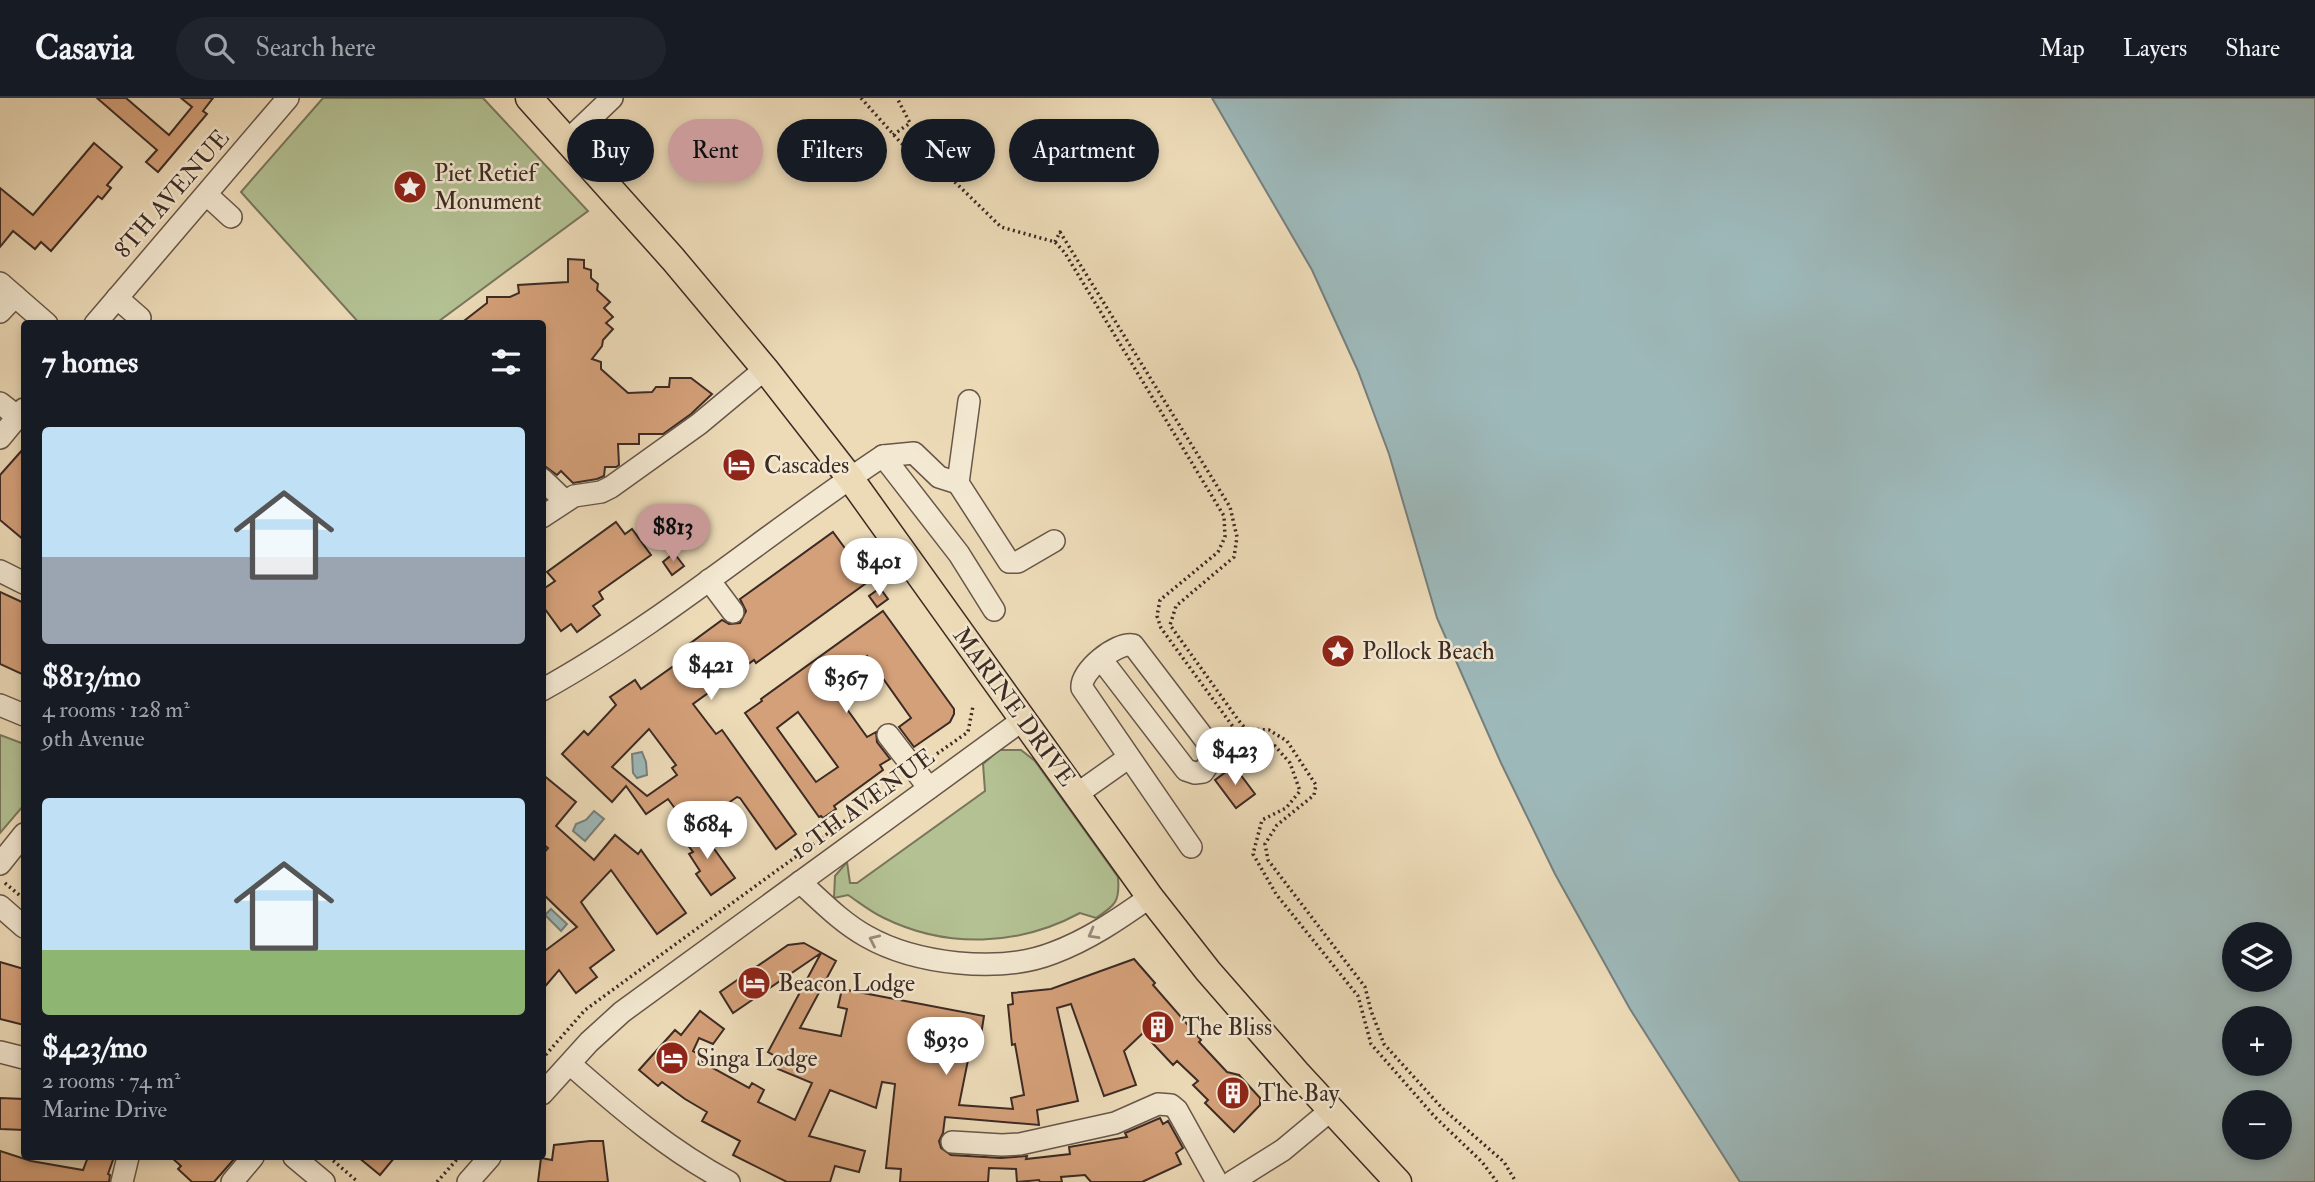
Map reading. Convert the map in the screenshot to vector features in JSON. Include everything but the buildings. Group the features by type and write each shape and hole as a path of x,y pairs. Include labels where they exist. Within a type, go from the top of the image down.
{"main road":[{"name":"MARINE DRIVE","path":"529,98 567,139"},
{"name":"MARINE DRIVE","path":"604,182 765,369 850,478 1150,897 1241,1011 1398,1182"}],"street":[{"name":"8TH AVENUE","path":"98,320 288,98"},
{"path":"590,119 612,98"},
{"path":"207,195 230,217"},
{"path":"0,312 8,290 42,320"},
{"path":"117,298 140,318"},
{"path":"546,514 580,494 601,492 611,487 699,424 765,369"},
{"path":"958,483 970,401"},
{"path":"0,403 21,413 0,438"},
{"path":"546,688 617,647 883,456 914,453 939,477 958,483 1009,562 1018,562 1054,541"},
{"path":"883,456 959,554 994,610"},
{"path":"546,483 565,501"},
{"path":"0,571 21,582"},
{"path":"709,580 733,612"},
{"path":"1101,659 1189,772 1203,772 1212,759 1210,746 1133,645 1125,644 1101,659 1086,673 1081,685 1128,758 1191,847"},
{"path":"0,705 21,714"},
{"name":"10TH AVENUE","path":"546,1090 589,1042 622,1012 800,881 921,799 1024,719"},
{"path":"888,735 921,799"},
{"path":"1077,794 1128,758"},
{"path":"0,864 21,838"},
{"path":"800,881 843,921 879,942 927,958 1027,960 1053,954 1090,936 1150,897"},
{"path":"0,906 21,924"},
{"path":"0,1052 21,1057"},
{"path":"570,1064 664,1142 729,1182"},
{"path":"952,1142 1020,1144 1115,1123 1158,1104 1165,1104 1177,1110 1217,1182"},
{"path":"1232,1182 1283,1150 1331,1110"},
{"path":"122,1182 127,1160"},
{"path":"232,1182 250,1160"},
{"path":"298,1160 324,1182"},
{"path":"468,1182 486,1160"}],"path":[{"path":"861,98 901,143 956,183 1001,227 1055,242 1065,253 1224,516 1225,537 1218,552 1160,600 1157,617 1161,628 1239,735 1275,746 1290,763 1300,791 1286,808 1262,820 1253,854 1276,894 1358,996 1371,1044 1435,1117 1482,1162 1497,1182"},
{"path":"893,135 910,123 897,98"},
{"path":"1055,242 1060,232 1230,507 1237,537 1234,557 1176,606 1170,625 1246,729 1269,730 1287,741 1315,785 1314,795 1278,825 1265,845 1268,860 1365,986 1370,1011 1384,1044 1442,1108 1504,1162 1516,1182"},
{"path":"923,765 968,732 973,706"},
{"path":"546,1054 585,1010 900,781"},
{"path":"332,1160 358,1182"},
{"path":"437,1182 456,1160"}],"green space":[{"path":"323,98 483,98 588,211 440,320 356,320 241,192"},
{"path":"0,735 21,743 21,808 0,833"},
{"path":"999,750 1021,750 1035,761 1118,877 1117,897 1108,909 1096,918 1080,913 1057,924 1008,937 958,939 908,928 879,916 848,895 834,898 835,876 847,862 850,883 857,883 985,791 983,764"}],"water":[{"path":"1212,98 2315,98 2315,1182 1740,1182 1630,1009 1555,874 1501,763 1437,618 1389,454 1358,371 1312,270"},
{"path":"642,752 647,775 637,778 633,773 632,754"},
{"path":"594,811 604,819 585,841 573,831 576,824 586,820"},
{"path":"551,909 567,924 561,931 546,914"}],"place":[{"name":"Piet Retief Monument","path":"410,187"},
{"name":"Cascades","path":"739,465"},
{"name":"Pollock Beach","path":"1338,651"},
{"name":"Beacon Lodge","path":"754,983"},
{"name":"The Bliss","path":"1158,1027"},
{"name":"Singa Lodge","path":"672,1058"},
{"name":"The Bay","path":"1233,1093"}]}
